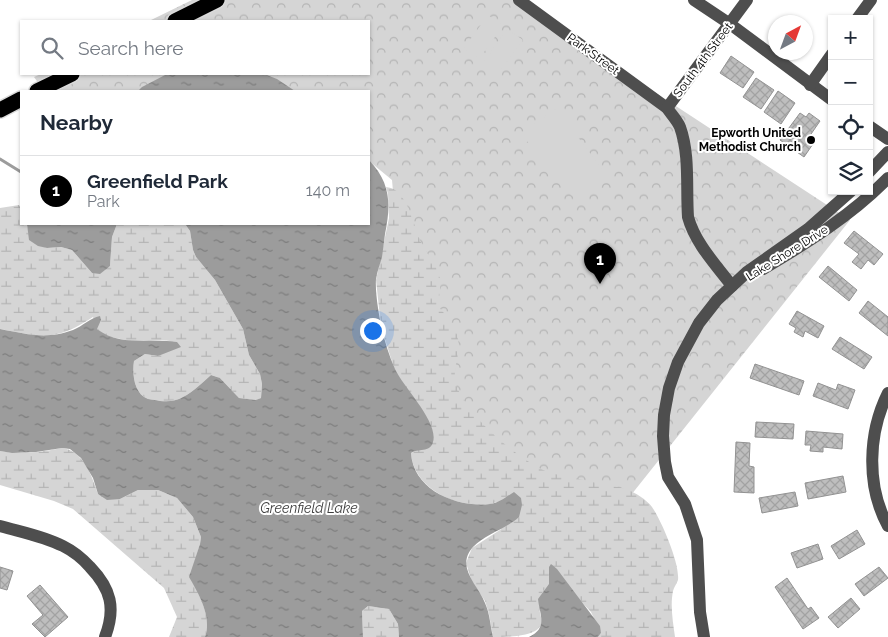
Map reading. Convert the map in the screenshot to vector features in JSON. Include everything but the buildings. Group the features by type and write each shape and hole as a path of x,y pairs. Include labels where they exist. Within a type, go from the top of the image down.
{"highway":[{"path":"177,20 217,0"},
{"path":"39,90 70,75"},
{"path":"0,110 20,100"}],"street":[{"name":"Park Street","path":"519,0 667,108"},
{"path":"694,0 730,24 828,97"},
{"name":"South 4th Street","path":"732,286 693,231 688,217 686,154 680,127 667,108 746,0"},
{"path":"860,15 870,0"},
{"path":"810,84 828,59"},
{"path":"873,129 888,139"},
{"path":"873,168 888,152"},
{"name":"Lake Shore Drive","path":"732,286 792,252 865,200 888,178"},
{"name":"Lake Shore Drive","path":"732,286 747,272 820,219 847,195"},
{"path":"704,637 700,612 698,540 685,504 668,477 663,436 664,415 669,388 687,342 717,300 732,286"},
{"path":"888,392 878,415 872,463 875,492 888,526"},
{"path":"0,526 64,546 92,568 105,586 111,605 110,623 105,637"}],"green space":[{"path":"192,0 514,0 850,220 518,637 497,502 407,348 392,180 370,162 370,90 43,90 34,77 39,75 370,75 370,20 151,20"},
{"path":"488,15 503,26 479,59 464,48"},
{"path":"507,29 523,40 499,72 484,62"},
{"path":"562,105 578,130 578,137 602,169 603,175 576,198 571,195 526,140 532,134 528,128"},
{"path":"386,187 394,189 405,202 422,244 438,271 440,290 438,306 457,333 459,346 455,377 458,390 478,419 508,447 538,467 550,473 627,489 644,499 652,507 669,542 678,573 672,602 675,637 598,637 601,633 591,612 574,594 557,569 549,568 549,584 540,599 541,624 538,629 525,634 493,637 485,601 472,582 466,563 472,548 517,519 522,505 503,500 491,504 472,504 451,499 441,495 424,482 413,464 411,453 415,451 431,426 395,371 381,327 376,280 389,218"},
{"path":"19,205 20,225 27,225 30,240 47,248 61,247 72,250 92,273 110,266 112,237 117,225 186,225 190,231 196,257 215,280 243,329 249,355 260,374 262,384 261,398 257,400 239,398 220,378 211,375 198,387 178,399 160,401 148,399 140,393 135,383 134,361 145,354 158,356 177,342 162,340 135,342 106,336 97,329 93,317 68,331 58,334 38,335 0,329 0,208"},
{"path":"62,448 76,454 86,465 98,494 120,499 138,490 158,490 177,498 193,517 201,537 190,577 201,598 206,614 207,629 205,637 169,637 177,617 164,588 73,509 54,501 0,485 0,451 31,453"},
{"path":"368,606 389,609 398,624 399,637 363,637 362,611"}],"water":[{"path":"165,75 267,75 277,79 294,90 139,90"},
{"name":"Greenfield Lake","path":"370,161 382,177 388,195 388,213 382,257 376,279 382,329 395,369 426,415 433,434 433,442 429,448 411,453 414,466 428,486 439,494 464,503 490,504 514,492 521,498 522,505 519,517 478,542 468,554 466,562 470,576 487,607 493,637 399,637 398,624 389,609 368,606 362,611 363,637 205,637 207,629 206,614 189,577 201,537 193,517 177,498 158,490 138,490 120,499 107,500 98,494 93,478 81,458 70,449 62,448 12,453 0,451 0,329 36,335 54,335 73,330 100,316 101,320 97,329 106,335 125,340 177,342 181,347 158,356 145,354 134,361 135,383 140,393 148,399 172,401 178,399 198,387 211,375 220,378 239,398 256,400 261,398 262,384 260,374 249,355 243,329 215,280 196,257 190,231 186,225 370,225"},
{"path":"27,225 117,225 112,237 110,266 100,274 92,273 72,250 61,247 47,248 38,246 29,240"},
{"path":"551,564 557,569 600,626 601,633 598,637 529,637 539,630 541,626 538,599 549,584 549,567"}],"waterway":[{"path":"0,159 20,171"}],"place":[{"name":"Epworth United Methodist Church","path":"811,140"},
{"name":"Greenfield Park","path":"600,284"}]}
